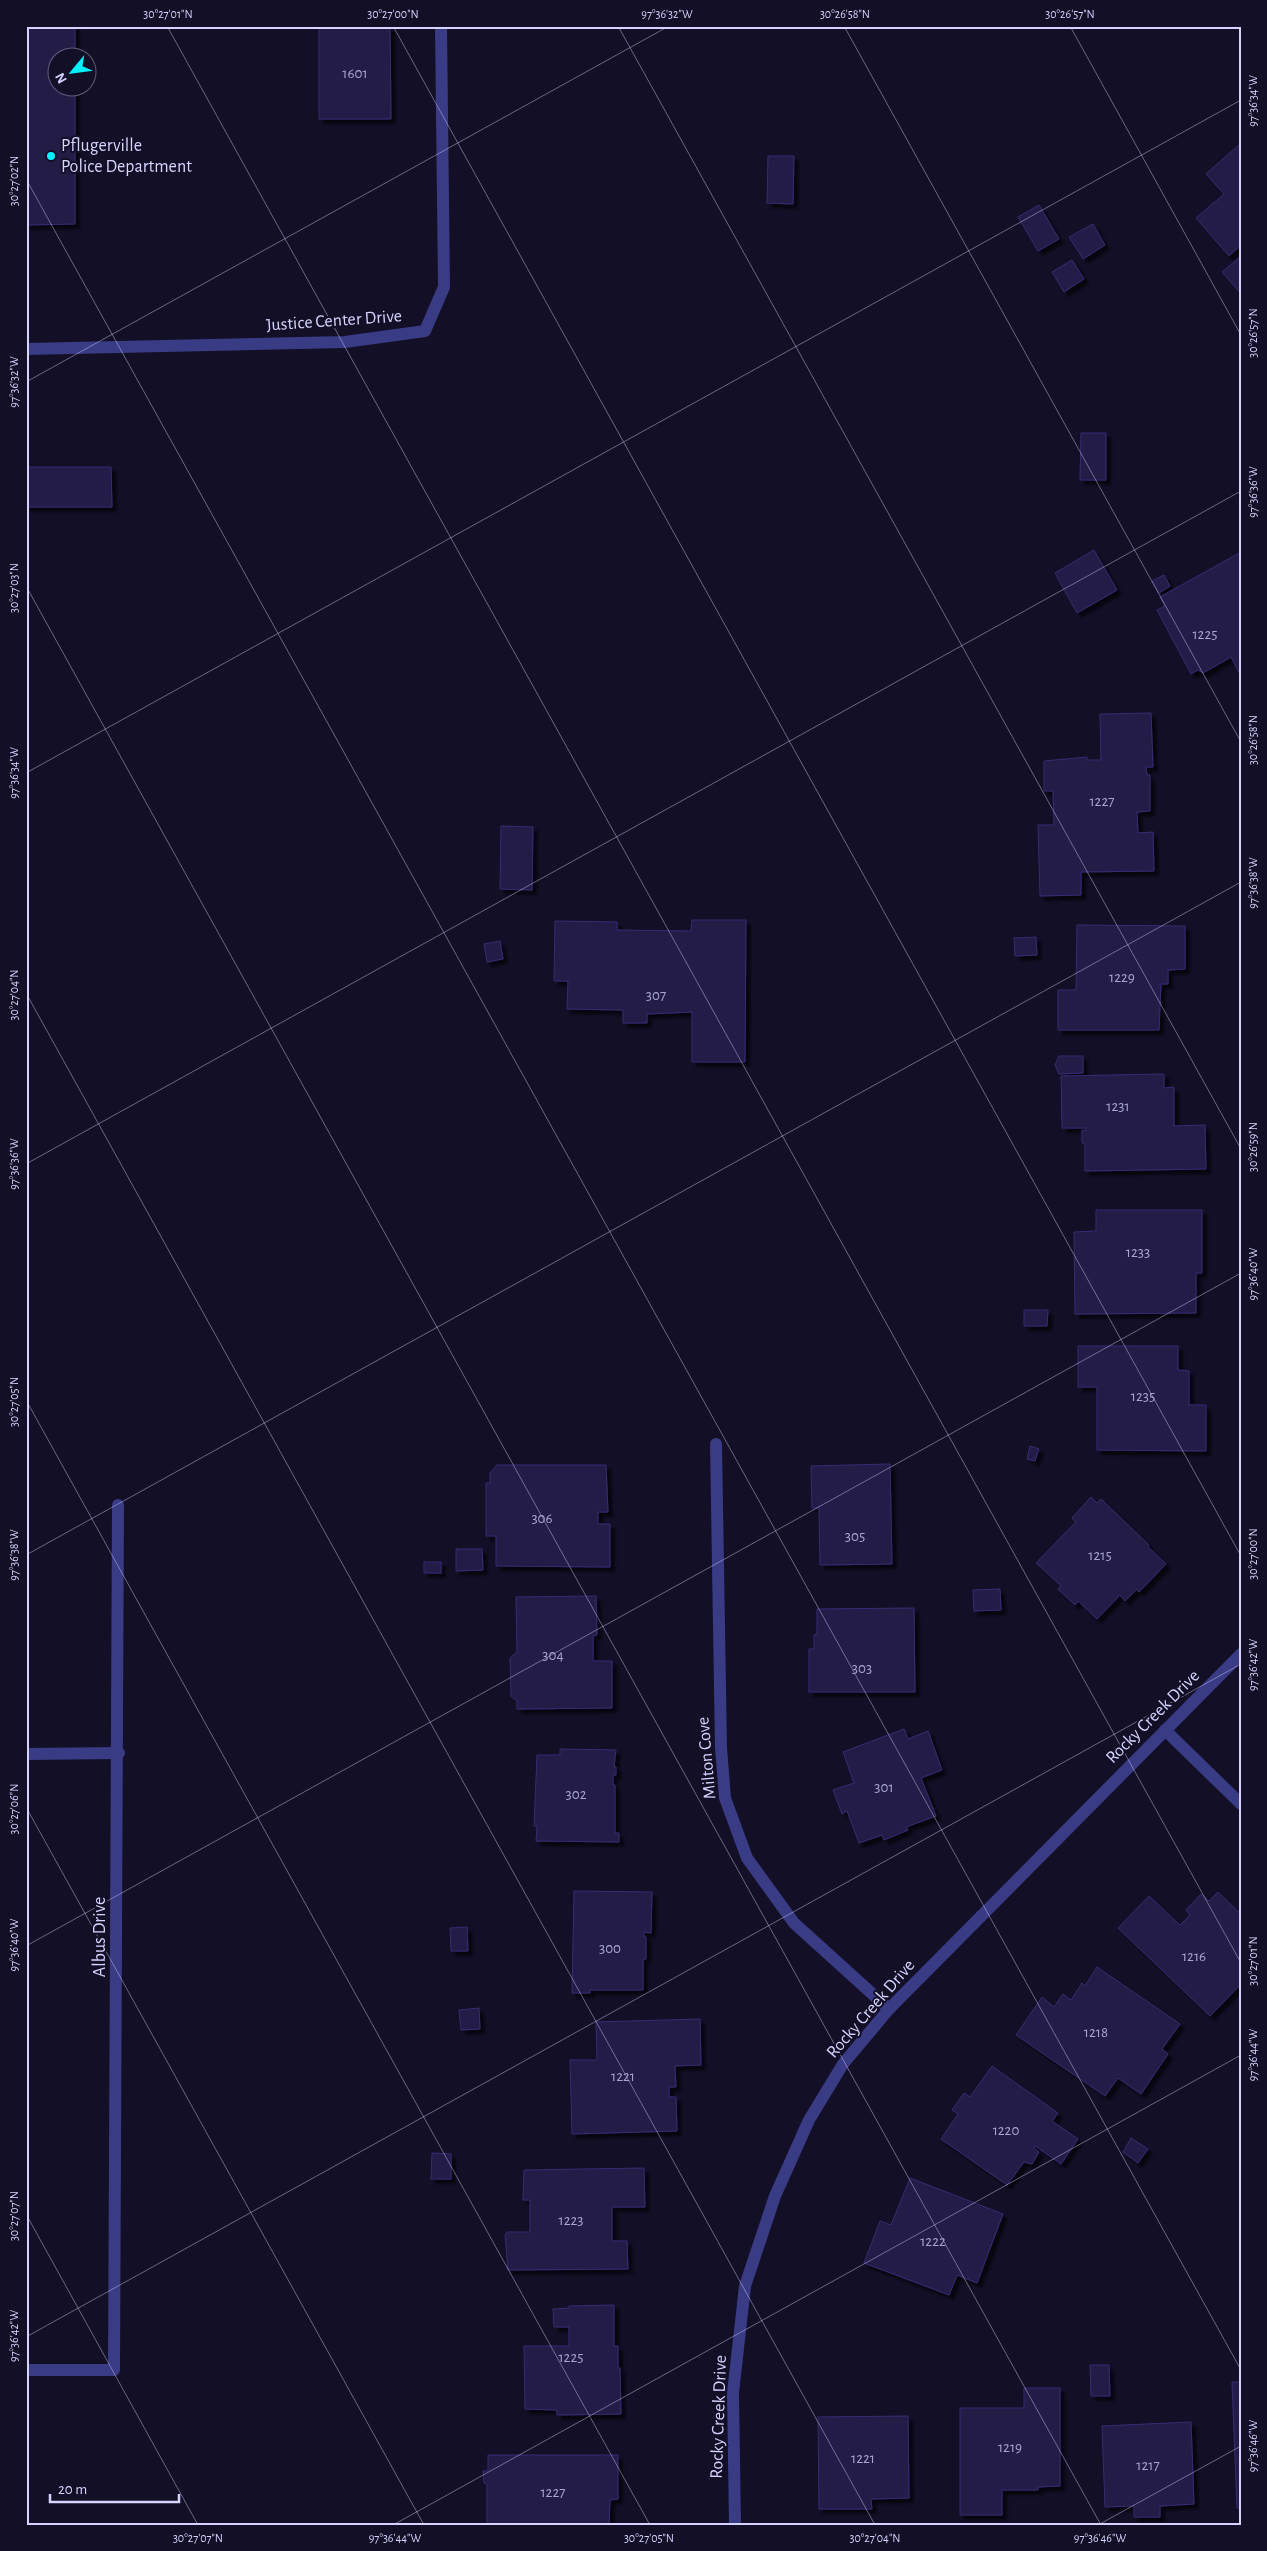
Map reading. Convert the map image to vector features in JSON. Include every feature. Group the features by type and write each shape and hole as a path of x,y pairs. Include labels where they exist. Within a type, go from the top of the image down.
{"street":[{"name":"Justice Center Drive","path":"26,349 345,342 424,331 444,286 441,26"},
{"name":"Milton Cove","path":"716,1444 721,1748 725,1798 747,1858 794,1923 889,2010"},
{"name":"Albus Drive","path":"26,2370 114,2370 119,1753 118,1505"},
{"name":"Rocky Creek Drive","path":"735,2525 733,2393 745,2286 775,2196 809,2120 843,2064 889,2010 1241,1654"},
{"path":"1165,1730 1241,1804"},
{"path":"26,1754 119,1753"}],"building":[{"name":"Pflugerville Police Department","path":"26,26 75,26 75,48 48,48 48,98 75,98 75,224 26,225"},
{"path":"319,26 390,26 391,119 319,119"},
{"path":"1241,143 1241,245 1229,256 1196,218 1224,194 1206,174"},
{"path":"768,156 794,156 793,204 767,203"},
{"path":"1039,205 1059,239 1038,251 1018,217"},
{"path":"1093,224 1105,245 1083,259 1069,237"},
{"path":"1241,256 1241,294 1222,272"},
{"path":"1072,260 1084,279 1064,292 1052,272"},
{"path":"1081,433 1106,433 1106,480 1080,480"},
{"path":"26,467 111,467 112,507 26,507"},
{"path":"1094,550 1117,590 1077,613 1055,573"},
{"path":"1241,552 1241,676 1231,657 1203,673 1198,670 1191,674 1157,610 1165,606 1160,597"},
{"path":"1164,575 1170,586 1159,593 1152,581"},
{"path":"1151,713 1153,767 1146,767 1147,775 1150,775 1150,811 1137,812 1138,833 1153,832 1154,871 1081,872 1081,895 1040,896 1038,825 1054,825 1053,791 1044,791 1044,761 1087,757 1087,760 1101,760 1100,714"},
{"path":"501,826 533,827 532,890 500,889"},
{"path":"692,920 746,920 745,1062 692,1062 692,1012 647,1014 647,1023 623,1023 623,1010 567,1009 568,981 554,981 555,921 617,922 617,930 691,931"},
{"path":"1077,925 1185,926 1185,969 1168,970 1168,984 1161,984 1159,1030 1058,1030 1058,990 1076,990"},
{"path":"1036,937 1037,955 1015,956 1014,938"},
{"path":"500,941 503,959 487,962 484,944"},
{"path":"1059,1056 1083,1056 1083,1073 1059,1074 1055,1065"},
{"path":"1164,1074 1164,1088 1174,1087 1174,1126 1205,1125 1206,1169 1085,1171 1085,1143 1082,1143 1082,1130 1086,1131 1086,1128 1062,1128 1061,1076"},
{"path":"1096,1210 1202,1210 1202,1273 1196,1273 1196,1313 1075,1314 1074,1232 1096,1231"},
{"path":"1024,1310 1048,1310 1047,1326 1024,1326"},
{"path":"1078,1346 1178,1346 1178,1370 1189,1371 1189,1405 1206,1405 1206,1451 1097,1450 1097,1387 1078,1387"},
{"path":"1030,1446 1039,1449 1035,1461 1027,1459"},
{"path":"890,1464 892,1564 820,1565 819,1508 812,1508 811,1466"},
{"path":"497,1465 606,1465 608,1512 598,1512 598,1524 610,1524 610,1567 496,1566 496,1536 486,1536 486,1483 490,1483 490,1473"},
{"path":"1091,1497 1097,1503 1101,1499 1166,1564 1139,1592 1137,1589 1125,1601 1120,1595 1097,1619 1078,1601 1075,1605 1058,1589 1061,1586 1036,1563 1076,1522 1072,1518"},
{"path":"456,1549 482,1549 483,1570 456,1571"},
{"path":"424,1562 441,1562 441,1573 424,1573"},
{"path":"1000,1589 1001,1610 974,1611 973,1590"},
{"path":"596,1596 597,1635 593,1636 593,1661 612,1661 612,1708 517,1709 517,1701 511,1696 510,1658 517,1652 516,1597"},
{"path":"914,1608 915,1692 809,1692 809,1649 814,1649 814,1635 817,1634 817,1609"},
{"path":"904,1729 908,1739 928,1731 942,1770 921,1778 936,1816 906,1827 908,1830 884,1840 882,1835 859,1843 847,1811 842,1814 833,1790 854,1783 843,1752"},
{"path":"560,1749 616,1750 614,1767 616,1767 616,1775 613,1775 613,1785 615,1785 615,1833 619,1833 619,1842 536,1841 537,1826 534,1826 537,1755 560,1755"},
{"path":"574,1891 652,1892 651,1933 644,1932 644,1937 646,1937 646,1959 643,1959 643,1990 590,1990 590,1993 572,1993"},
{"path":"1218,1892 1241,1914 1241,1984 1210,2016 1118,1928 1149,1896 1180,1925 1190,1915 1186,1910 1201,1894 1209,1901"},
{"path":"467,1927 468,1951 451,1951 450,1928"},
{"path":"1097,1967 1180,2024 1162,2049 1168,2054 1141,2094 1118,2078 1105,2096 1016,2035 1042,1997 1054,2007 1063,1994 1071,2000 1082,1983 1085,1986"},
{"path":"479,2008 480,2029 461,2030 459,2010"},
{"path":"700,2019 701,2065 675,2066 676,2087 669,2087 669,2097 676,2097 677,2131 572,2134 570,2060 597,2060 596,2022"},
{"path":"992,2066 1058,2113 1052,2121 1078,2139 1061,2164 1035,2146 1034,2148 1039,2152 1032,2164 1024,2162 1007,2185 941,2139 958,2114 952,2110 964,2093 970,2097"},
{"path":"1131,2138 1148,2149 1138,2163 1123,2152"},
{"path":"432,2153 451,2154 451,2179 431,2179"},
{"path":"644,2168 645,2207 612,2207 612,2241 627,2241 628,2269 508,2270 505,2235 507,2232 530,2232 530,2200 523,2200 524,2170"},
{"path":"910,2178 1003,2214 977,2283 957,2275 949,2295 864,2263 880,2221 891,2225"},
{"path":"614,2305 614,2346 618,2346 621,2414 557,2415 557,2410 525,2409 524,2346 569,2346 569,2327 554,2327 553,2309 569,2308 569,2306"},
{"path":"1090,2365 1109,2365 1110,2396 1091,2396"},
{"path":"1232,2382 1241,2382 1241,2508 1237,2508"},
{"path":"1024,2388 1060,2388 1060,2486 1038,2487 1038,2490 1002,2490 1002,2515 960,2515 960,2408 1024,2408"},
{"path":"908,2416 909,2498 871,2499 872,2509 819,2509 818,2417"},
{"path":"1191,2422 1194,2504 1160,2506 1160,2517 1134,2517 1134,2506 1105,2507 1102,2426"},
{"path":"488,2455 618,2455 618,2499 610,2500 609,2525 487,2525 487,2484 484,2483 483,2471 488,2471"}],"place":[{"name":"Pflugerville Police Department","path":"51,156"}]}
